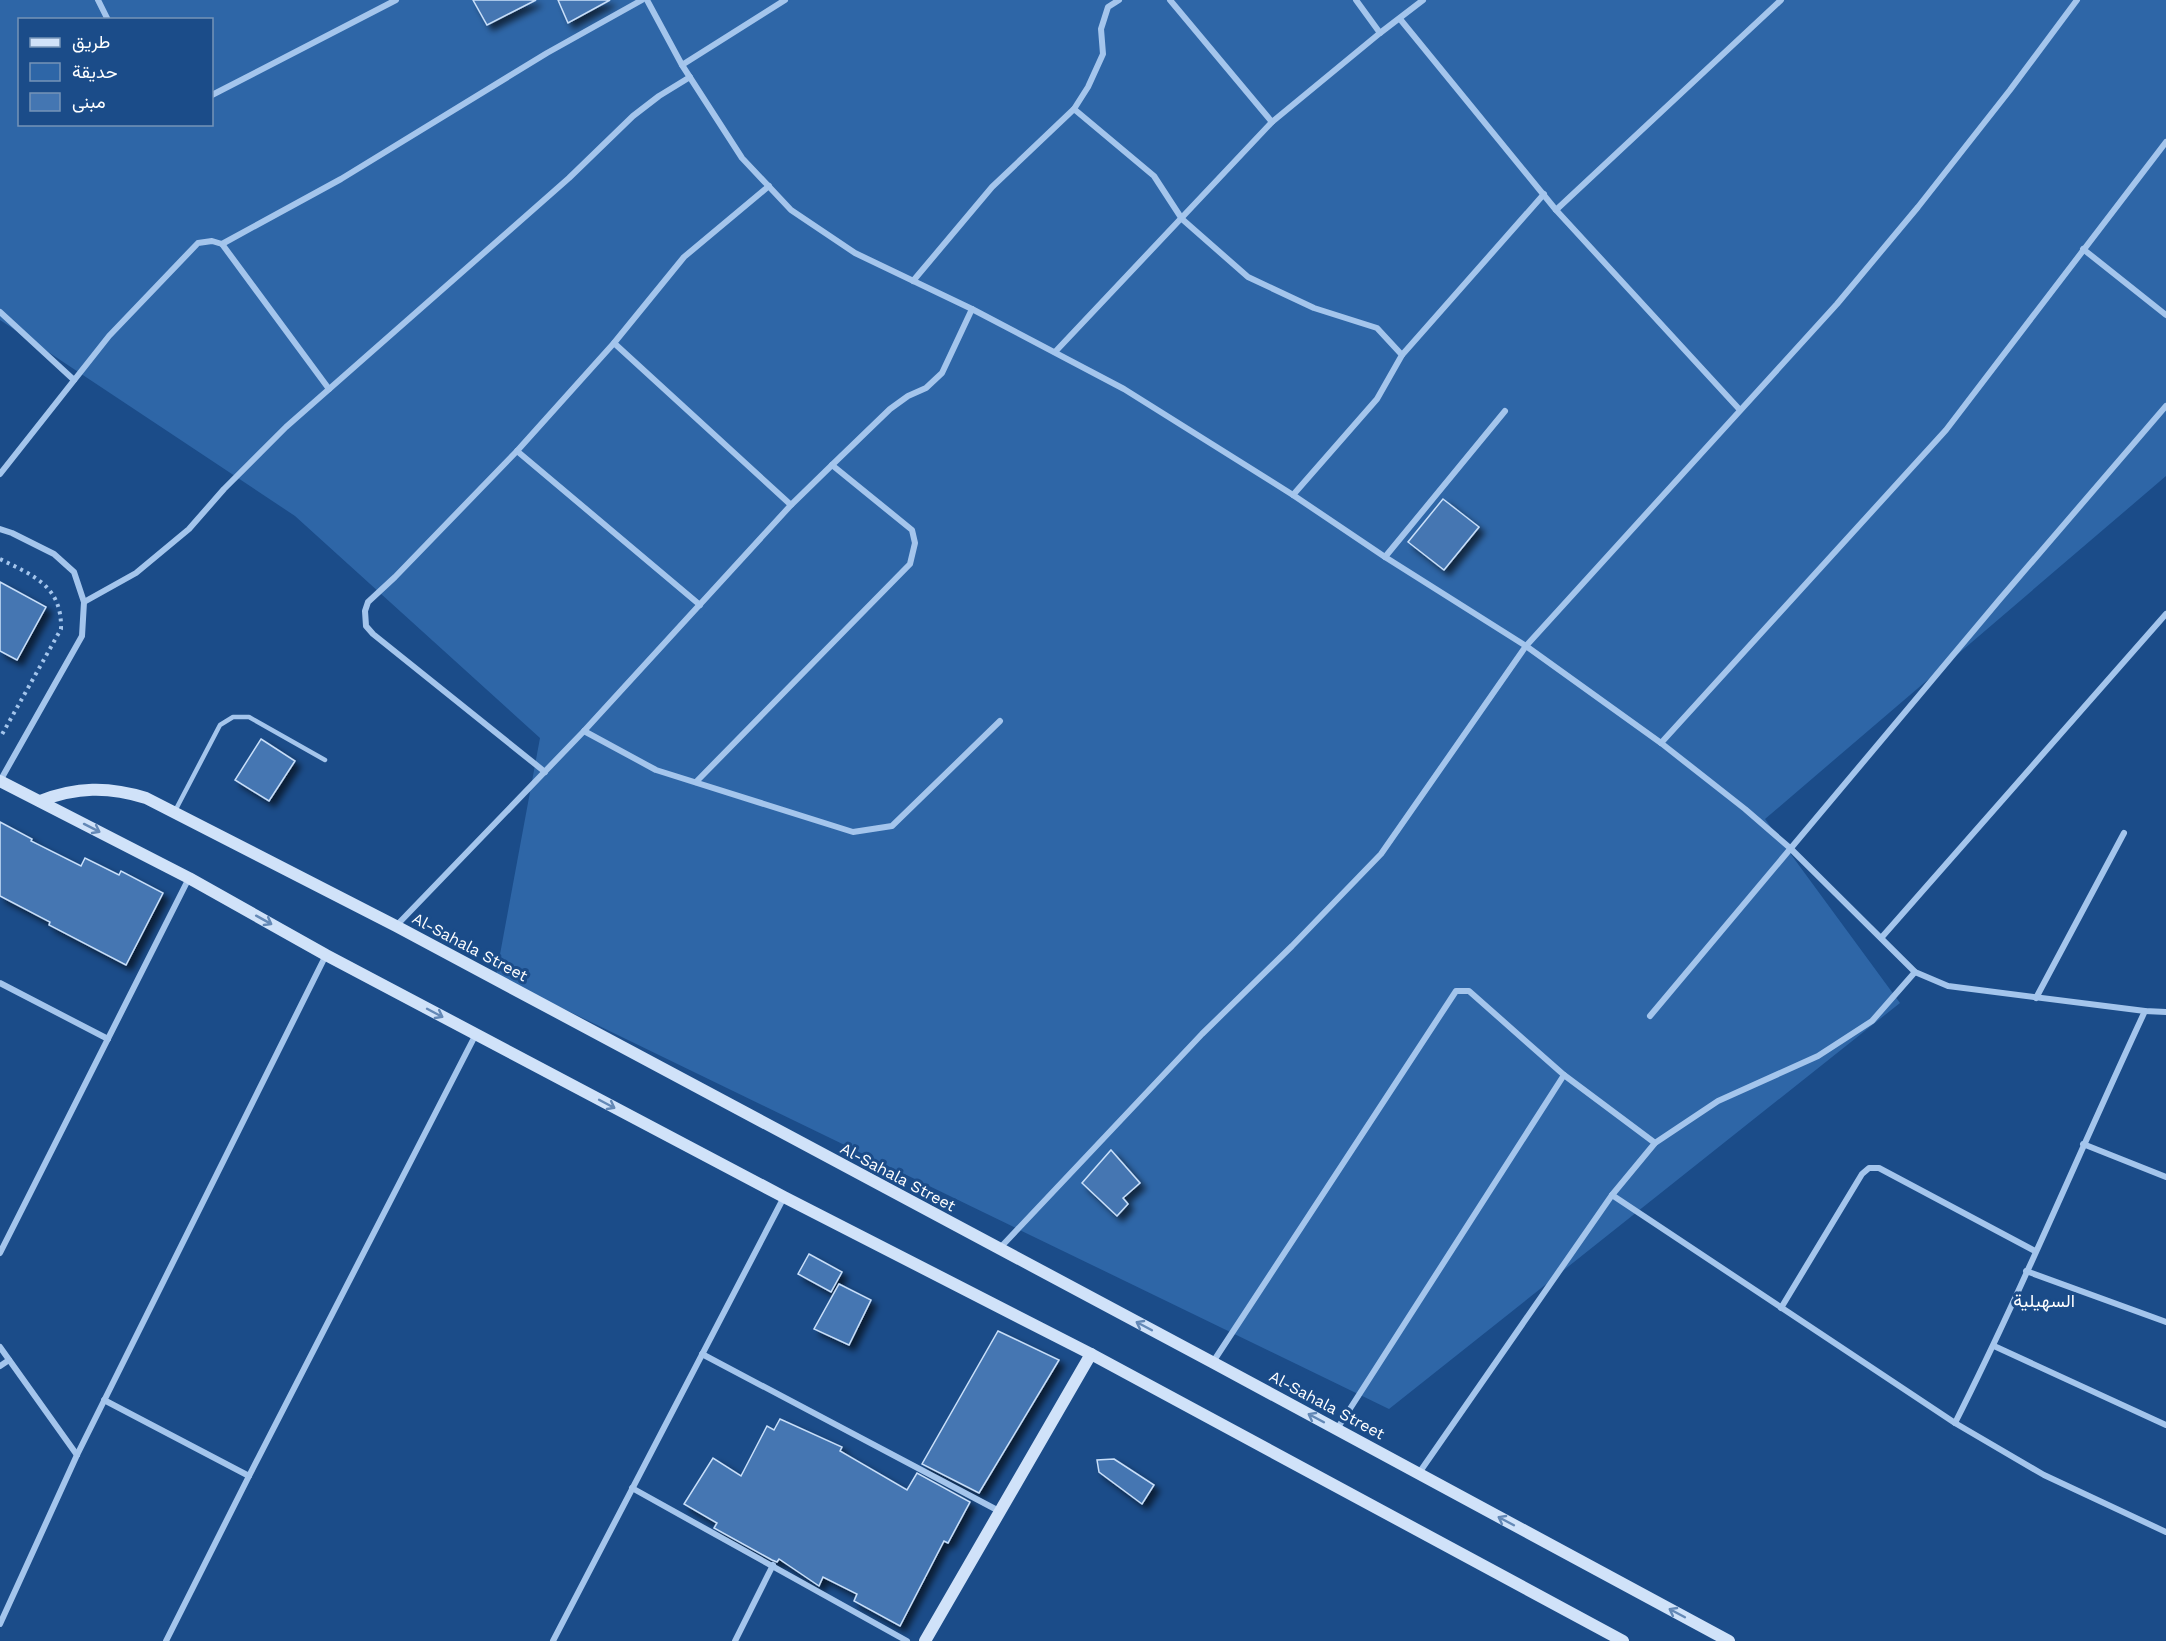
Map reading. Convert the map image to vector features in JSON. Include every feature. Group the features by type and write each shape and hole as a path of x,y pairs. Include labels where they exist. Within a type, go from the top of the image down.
{"main road":[{"path":"0,781 189,878 326,955 784,1197 1091,1354 1623,1641"},
{"name":"Al-Sahala Street","path":"40,801 74,790 110,789 146,798 396,926 1729,1641"},
{"path":"925,1641 1091,1354"}],"street":[{"path":"98,0 107,18"},
{"path":"213,94 396,0"},
{"path":"222,244 341,179 547,53 642,0"},
{"path":"647,0 682,65 742,158 791,210 855,253 972,309 1124,389 1526,646 1662,742 1745,809 1790,848 1915,972 1948,986 2166,1012"},
{"path":"682,65 785,0"},
{"path":"913,281 992,187 1074,109 1088,87 1103,54 1101,29 1108,7 1119,0"},
{"path":"1170,0 1272,122"},
{"path":"1356,0 1380,33"},
{"path":"1055,352 1272,122 1423,0"},
{"path":"1556,210 1781,0"},
{"path":"999,1249 1202,1034 1381,854 1526,646 1837,304 1918,207 2077,0"},
{"path":"1400,19 1556,210 1740,410"},
{"path":"84,602 135,573 189,529 224,489 328,389 569,178 633,116 659,96 690,78"},
{"path":"1074,109 1154,176 1182,219 1248,277 1314,308 1377,328 1402,355"},
{"path":"1662,742 1946,430 2166,142"},
{"path":"545,772 373,634 366,626 365,611 368,602 517,451 614,343 684,257 769,186"},
{"path":"1293,495 1377,399 1402,355 1544,194"},
{"path":"0,474 109,336 198,243 212,241 222,244 328,389"},
{"path":"2083,249 2166,315"},
{"path":"396,926 584,731 791,506 890,410 908,396 926,387 942,373 972,309"},
{"path":"0,312 74,380"},
{"path":"614,343 791,506"},
{"path":"1650,1016 2166,406"},
{"path":"1385,557 1505,411"},
{"path":"517,451 700,605"},
{"path":"696,782 910,564 915,543 912,530 832,465"},
{"path":"0,529 54,554 74,572 84,602 82,636 0,781"},
{"path":"1882,938 2166,614"},
{"path":"584,731 656,770 853,832 892,826 1000,721"},
{"path":"2036,998 2124,834"},
{"path":"0,1253 189,878"},
{"path":"0,1624 77,1455 326,955"},
{"path":"1418,1473 1612,1195 1655,1143 1718,1101 1818,1056 1872,1020 1915,972"},
{"path":"0,983 108,1039"},
{"path":"0,992 8,987"},
{"path":"1212,1362 1456,991 1469,991 1564,1075 1655,1143"},
{"path":"1955,1423 1994,1346 2083,1143 2145,1011"},
{"path":"166,1641 476,1034"},
{"path":"1337,1430 1564,1075"},
{"path":"2083,1143 2166,1177"},
{"path":"1781,1308 1862,1174 1869,1168 1879,1168 2035,1251"},
{"path":"1612,1195 1955,1423 2044,1475 2166,1532"},
{"path":"553,1641 784,1197"},
{"path":"2026,1271 2166,1322"},
{"path":"1994,1346 2166,1425"},
{"path":"0,1347 77,1455"},
{"path":"702,1354 999,1511"},
{"path":"0,1366 9,1360"},
{"path":"104,1400 249,1476"},
{"path":"632,1488 907,1641"},
{"path":"735,1641 773,1565"}],"lane":[{"path":"174,813 220,725 233,717 249,717 326,760"}],"path":[{"path":"0,559 38,577 52,591 62,616 61,629 0,738"}],"green space":[{"path":"0,0 2166,0 2166,476 1765,819 1900,1003 1389,1409 496,976 540,738 295,516 0,320"}],"building":[{"path":"473,0 536,0 487,25"},
{"path":"558,0 610,0 568,23"},
{"path":"1443,499 1479,527 1444,570 1408,542"},
{"path":"0,582 46,607 17,660 0,651"},
{"path":"261,739 295,761 269,801 235,780"},
{"path":"0,822 32,839 31,841 81,866 85,858 119,875 121,871 163,893 126,965 49,925 50,922 0,896"},
{"path":"1111,1150 1140,1183 1123,1198 1128,1204 1117,1216 1082,1183"},
{"path":"809,1254 842,1272 831,1292 798,1274"},
{"path":"839,1284 871,1300 849,1345 814,1329"},
{"path":"998,1331 1059,1360 979,1493 922,1464"},
{"path":"780,1419 842,1447 840,1451 907,1490 917,1473 970,1502 948,1543 944,1541 900,1626 854,1601 857,1594 823,1577 819,1586 779,1559 777,1562 772,1560 714,1528 717,1523 684,1504 713,1458 741,1476 767,1426 774,1430"},
{"path":"1114,1459 1154,1485 1142,1504 1099,1472 1097,1460"}],"district":[{"name":"السهيلية","path":"2044,1300"}]}
